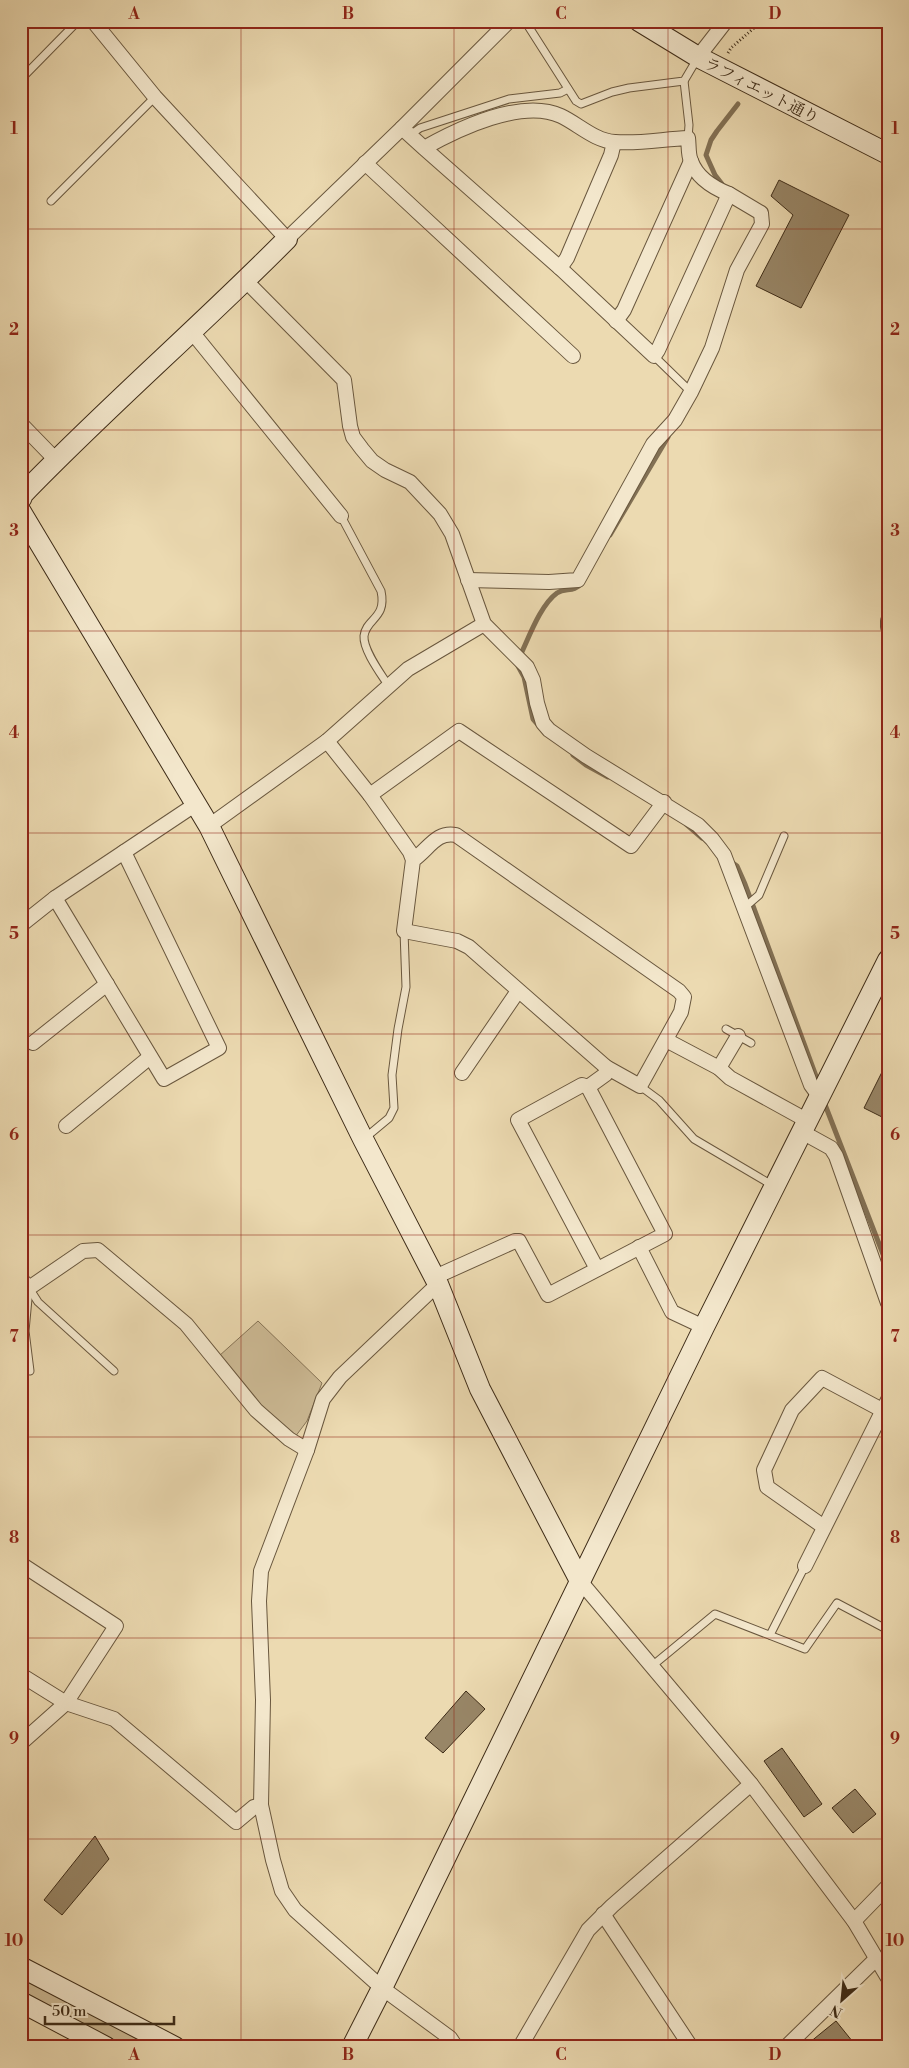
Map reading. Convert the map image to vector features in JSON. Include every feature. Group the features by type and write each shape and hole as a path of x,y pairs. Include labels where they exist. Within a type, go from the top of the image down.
{"street":[{"path":"93,21 156,97 288,239"},
{"path":"21,499 22,494 56,460 192,332 365,163 406,131 509,21"},
{"name":"ラフィエット通り","path":"639,21 698,57 888,154"},
{"path":"698,57 726,21"},
{"path":"424,148 442,138 494,117 524,110 544,111 561,116 586,132 614,142 688,138 691,161 712,187 729,194 761,213 762,224 737,270 712,348 692,392 675,420 654,444 578,580 549,582 468,580"},
{"path":"406,131 560,268 654,356 729,194"},
{"path":"560,268 567,258 604,172 614,142"},
{"path":"616,321 624,310 691,161"},
{"path":"365,163 573,356"},
{"path":"245,280 344,380 348,415 353,437 372,460 385,470 410,482 440,514 452,534 484,624 527,667 533,680 539,713 543,723 549,730 594,760 698,825 724,855 811,1084 819,1096"},
{"path":"192,332 341,516"},
{"path":"21,424 56,460"},
{"path":"21,512 209,826 362,1139 437,1281 480,1389 580,1581 750,1784 854,1921 888,1978"},
{"path":"888,622 888,627"},
{"path":"209,826 328,741 408,669 484,624"},
{"path":"370,795 459,731 631,846 664,802"},
{"path":"328,741 370,795 410,852 413,860 404,931 464,944 606,1067 640,1086 684,1004 684,997 679,991 456,835 442,835 435,839 425,852 413,860"},
{"path":"21,925 55,898 196,804"},
{"path":"55,898 164,1079 220,1048 124,852"},
{"path":"352,2047 704,1327 776,1187 819,1096 888,960"},
{"path":"33,1043 107,984"},
{"path":"462,1073 518,991"},
{"path":"720,1068 732,1033"},
{"path":"666,1040 720,1068 730,1078 805,1126 831,1148 836,1156 888,1303"},
{"path":"66,1126 150,1056"},
{"path":"588,1087 606,1074 606,1067"},
{"path":"456,2047 450,2038 382,1988 295,1910 282,1891 273,1860 262,1805 263,1700 259,1601 261,1571 307,1450 323,1400 340,1378 437,1281 515,1241 519,1241 548,1295 666,1234 588,1087 582,1085 518,1120 597,1269"},
{"path":"639,1247 672,1312 704,1327"},
{"path":"25,1284 83,1251 98,1250 186,1324 256,1410 289,1439 307,1450"},
{"path":"805,1566 885,1405 822,1378 792,1410 764,1470 767,1487 824,1527"},
{"path":"21,1564 116,1626 66,1702 21,1742"},
{"path":"21,1675 66,1702 114,1719 236,1822 254,1806 262,1805"},
{"path":"520,2047 588,1930 603,1914 750,1784"},
{"path":"854,1921 888,1886"},
{"path":"603,1914 691,2047"},
{"path":"786,2047 876,1959"},
{"path":"21,1967 175,2047"},
{"path":"21,2002 106,2047"}],"lane":[{"path":"21,79 78,21"},
{"path":"525,21 576,101 581,104 612,92 629,88 684,81"},
{"path":"688,138 689,125 684,81 698,57"},
{"path":"406,131 509,99 560,93 568,89"},
{"path":"51,202 156,97"},
{"path":"654,356 692,392"},
{"path":"341,516 381,591 383,599 381,611 366,631 364,638 374,662 388,686"},
{"path":"745,907 759,895 784,836"},
{"path":"362,1139 389,1118 394,1108 392,1075 406,987 404,931"},
{"path":"732,1033 751,1043"},
{"path":"640,1086 659,1100 694,1140 776,1187"},
{"path":"25,1284 38,1302 114,1371"},
{"path":"25,1284 24,1331 30,1371"},
{"path":"770,1636 805,1566"},
{"path":"652,1666 715,1614 805,1649 837,1603 888,1630"}],"path":[{"path":"720,68 731,48 762,21"}],"shaded area":[{"path":"258,1321 322,1383 307,1421 295,1437 262,1412 219,1356"},
{"path":"21,1978 163,2047 118,2047 21,1997"}],"building":[{"path":"779,180 849,215 801,308 756,286 793,215 771,196"},
{"path":"888,1060 888,1120 864,1108"},
{"path":"466,1691 485,1709 443,1753 425,1738"},
{"path":"782,1748 822,1804 804,1817 764,1761"},
{"path":"855,1789 876,1814 853,1833 832,1808"},
{"path":"95,1836 109,1859 62,1915 44,1900"},
{"path":"836,2021 857,2047 804,2047"}],"waterway":[{"path":"722,184 715,175 706,155 711,140 738,104"},
{"path":"610,535 668,437"},
{"path":"519,658 540,614 551,598 560,591 576,588 582,583"},
{"path":"518,666 524,677 533,719 540,727"},
{"path":"573,755 586,765 608,777"},
{"path":"686,824 702,838"},
{"path":"730,861 737,866 745,884 819,1084"},
{"path":"824,1102 888,1267"}]}
